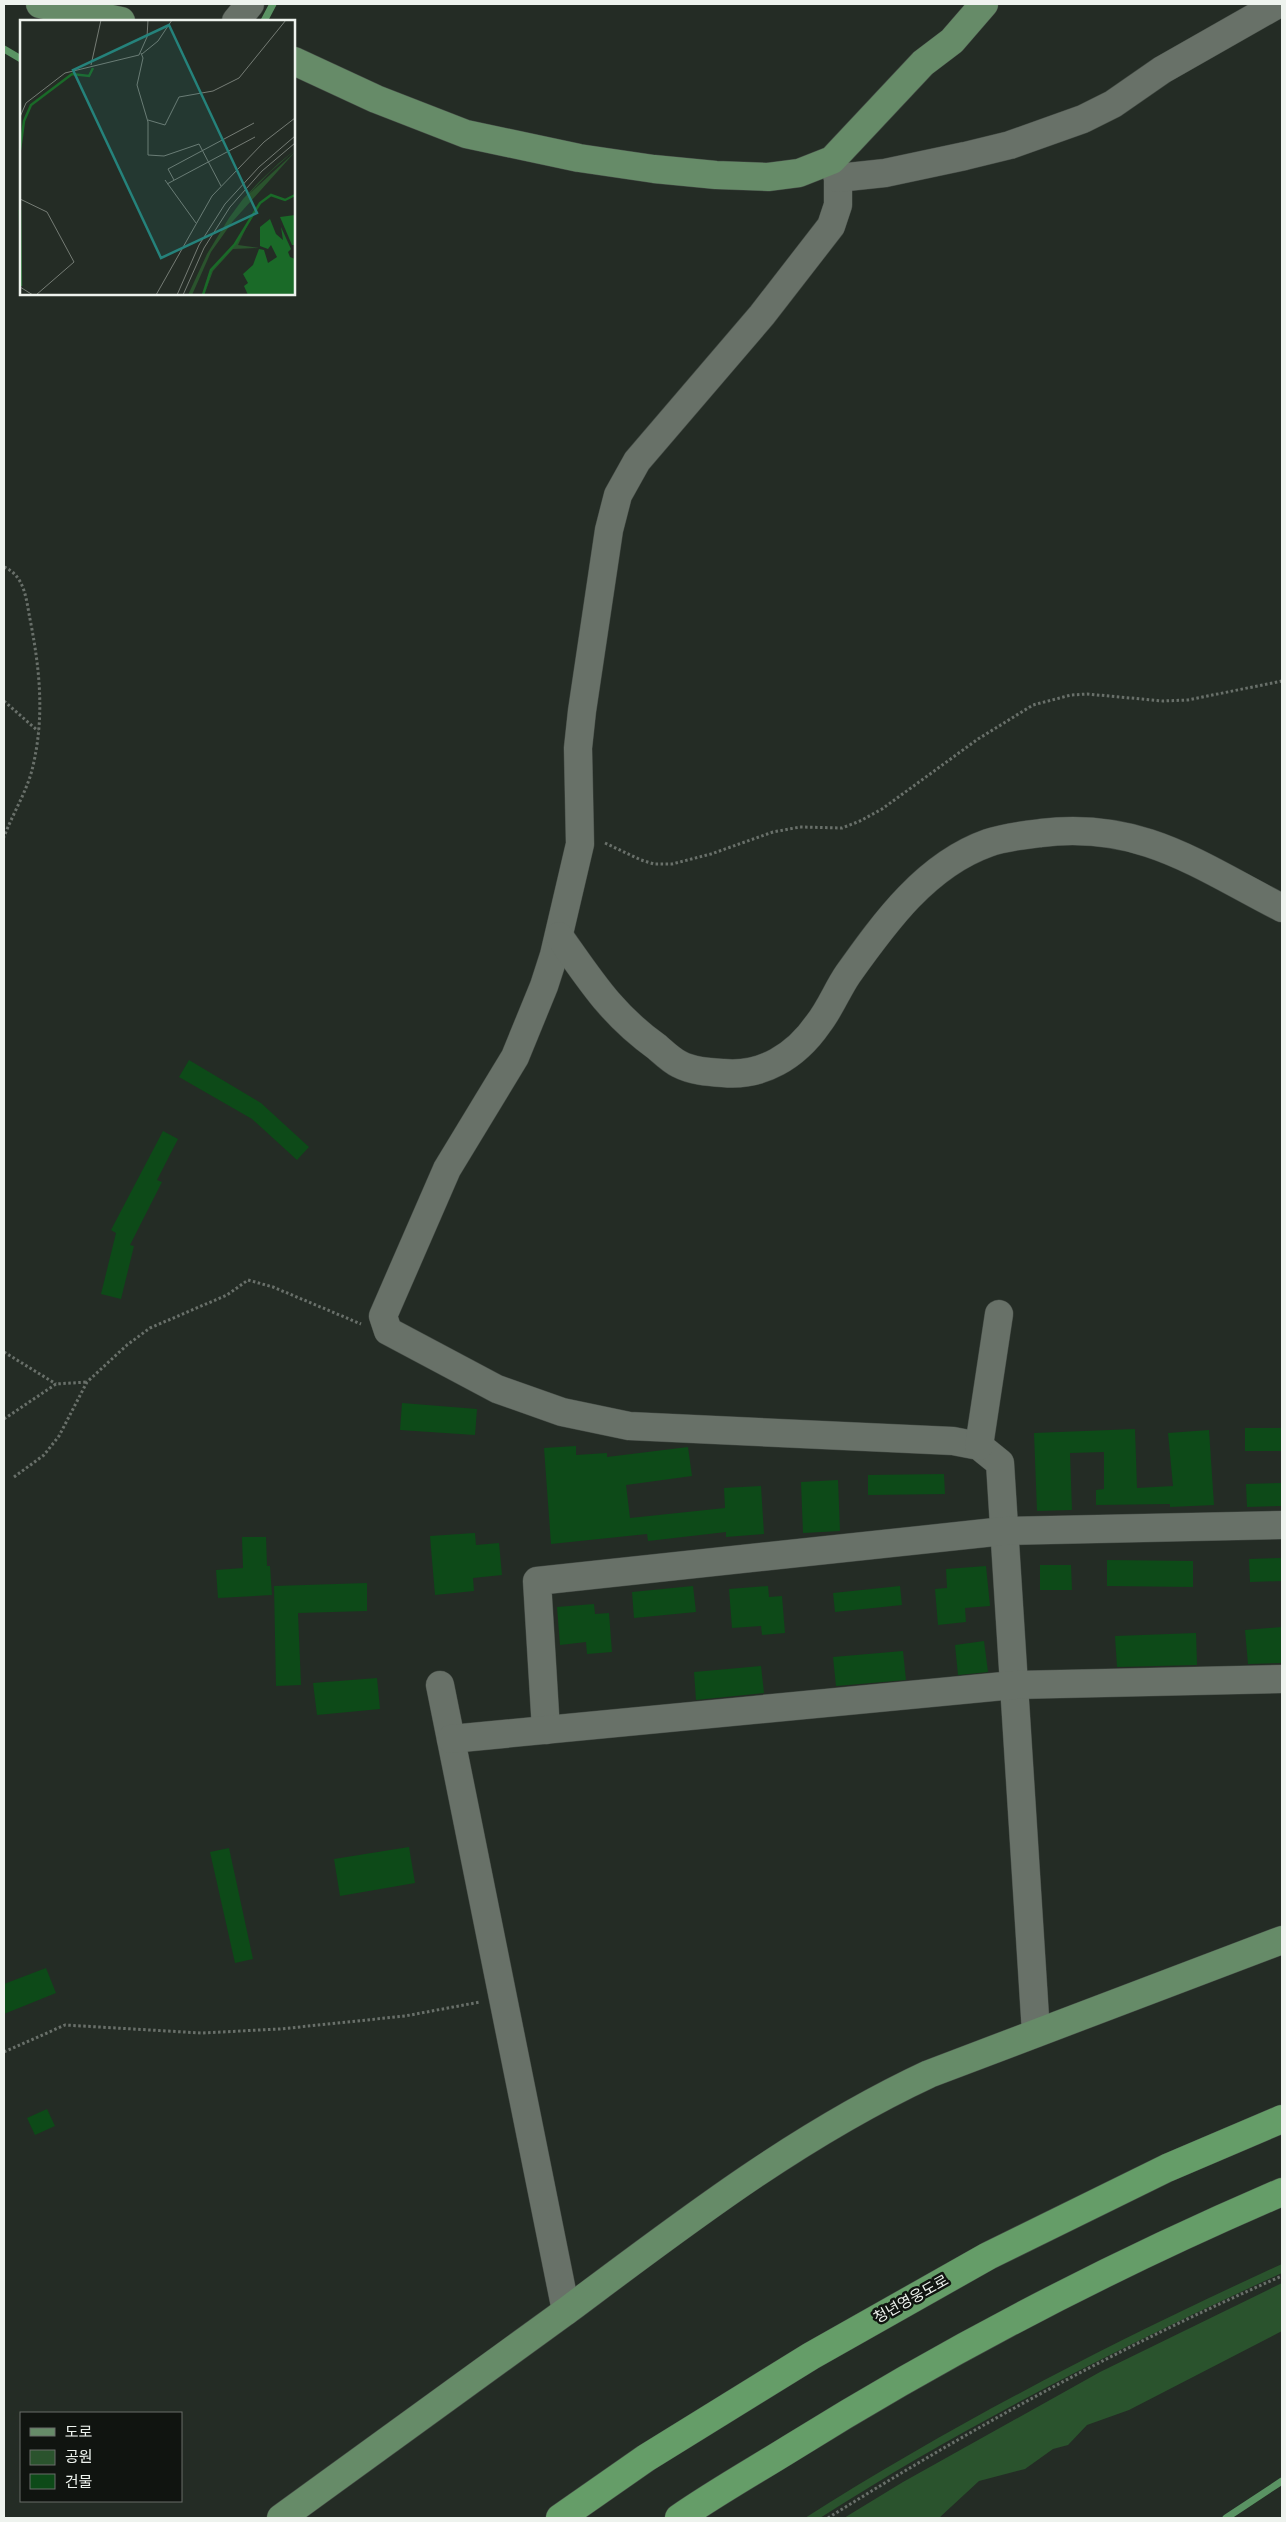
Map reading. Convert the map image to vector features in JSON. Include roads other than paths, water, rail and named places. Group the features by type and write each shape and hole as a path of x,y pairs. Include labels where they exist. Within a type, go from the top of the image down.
{"highway":[{"name":"청년영웅도로","path":"560,2518 646,2458 811,2356 988,2256 1167,2168 1282,2119"},
{"path":"679,2518 845,2414 1020,2316 1195,2230 1282,2192"}],"main road":[{"path":"40,4 117,20"},
{"path":"295,61 376,99 466,134 579,158 707,174 768,177 835,169 923,63 952,41 984,4"},
{"path":"282,2518 712,2202 826,2127 877,2098 929,2074 1282,1940"}],"street":[{"path":"237,20 250,4"},
{"path":"1036,2033 1000,1463 979,1446 953,1441 629,1426 562,1412 497,1389 388,1331 382,1316 447,1169 515,1057 544,986 559,936 580,835 578,748 582,711 609,530 618,495 637,461 762,315 831,226 838,205 835,169 885,173 1010,145 1083,119 1112,104 1162,70 1278,4"},
{"path":"559,936 593,986 636,1032 679,1064 703,1072 750,1072 774,1065 788,1056 818,1025 847,975 912,893 944,865 963,853 990,842 1059,831 1095,831 1123,835 1154,844 1185,858 1282,908"},
{"path":"544,986 556,980 567,980 593,986"},
{"path":"979,1446 999,1314"},
{"path":"546,1730 537,1581 1004,1531 1282,1525"},
{"path":"451,1739 1014,1684 1282,1679"},
{"path":"440,1685 566,2311"}],"waterway":[{"path":"265,20 273,4"},
{"path":"4,49 20,58"},
{"path":"1226,2518 1282,2481"}]}
